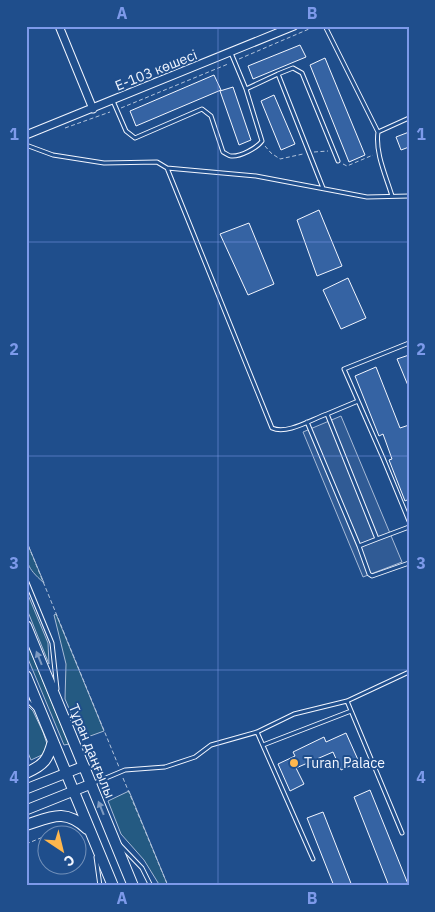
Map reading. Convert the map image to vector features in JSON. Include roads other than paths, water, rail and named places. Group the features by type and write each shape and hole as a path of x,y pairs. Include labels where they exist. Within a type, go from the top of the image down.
{"main road":[{"name":"Тұран даңғылы","path":"26,626 133,886"},
{"path":"26,676 112,886"},
{"path":"26,773 46,762 53,741"},
{"path":"26,825 58,815 72,817 79,821 93,837"}],"street":[{"path":"58,26 93,109"},
{"name":"Е-103 көшесі","path":"26,135 294,26"},
{"path":"26,789 84,766"},
{"path":"26,810 91,784"}],"lane":[{"path":"325,26 378,132 379,153 392,196"},
{"path":"113,101 126,131 135,138 202,109 211,116 224,152 230,156 259,146 262,141 246,89 231,52"},
{"path":"246,89 292,68 302,73 338,162"},
{"path":"278,74 322,188"},
{"path":"378,132 409,118"},
{"path":"26,145 53,156 104,163 157,162 167,168 256,176 367,197 409,196"},
{"path":"167,168 272,428 278,431 288,430 358,401"},
{"path":"409,344 344,369 409,521"},
{"path":"327,414 377,539"},
{"path":"306,422 372,576 409,563"},
{"path":"359,546 409,527"},
{"path":"26,580 52,643 58,705"},
{"path":"91,784 121,771 164,767 196,757 211,745 257,732 294,714 347,701 409,672"},
{"path":"26,699 42,715"},
{"path":"347,701 402,833"},
{"path":"263,745 351,711"},
{"path":"257,732 313,859"},
{"path":"93,837 100,886"},
{"path":"113,839 142,868 151,886"}],"place":[{"name":"Turan Palace","path":"294,763"}]}
